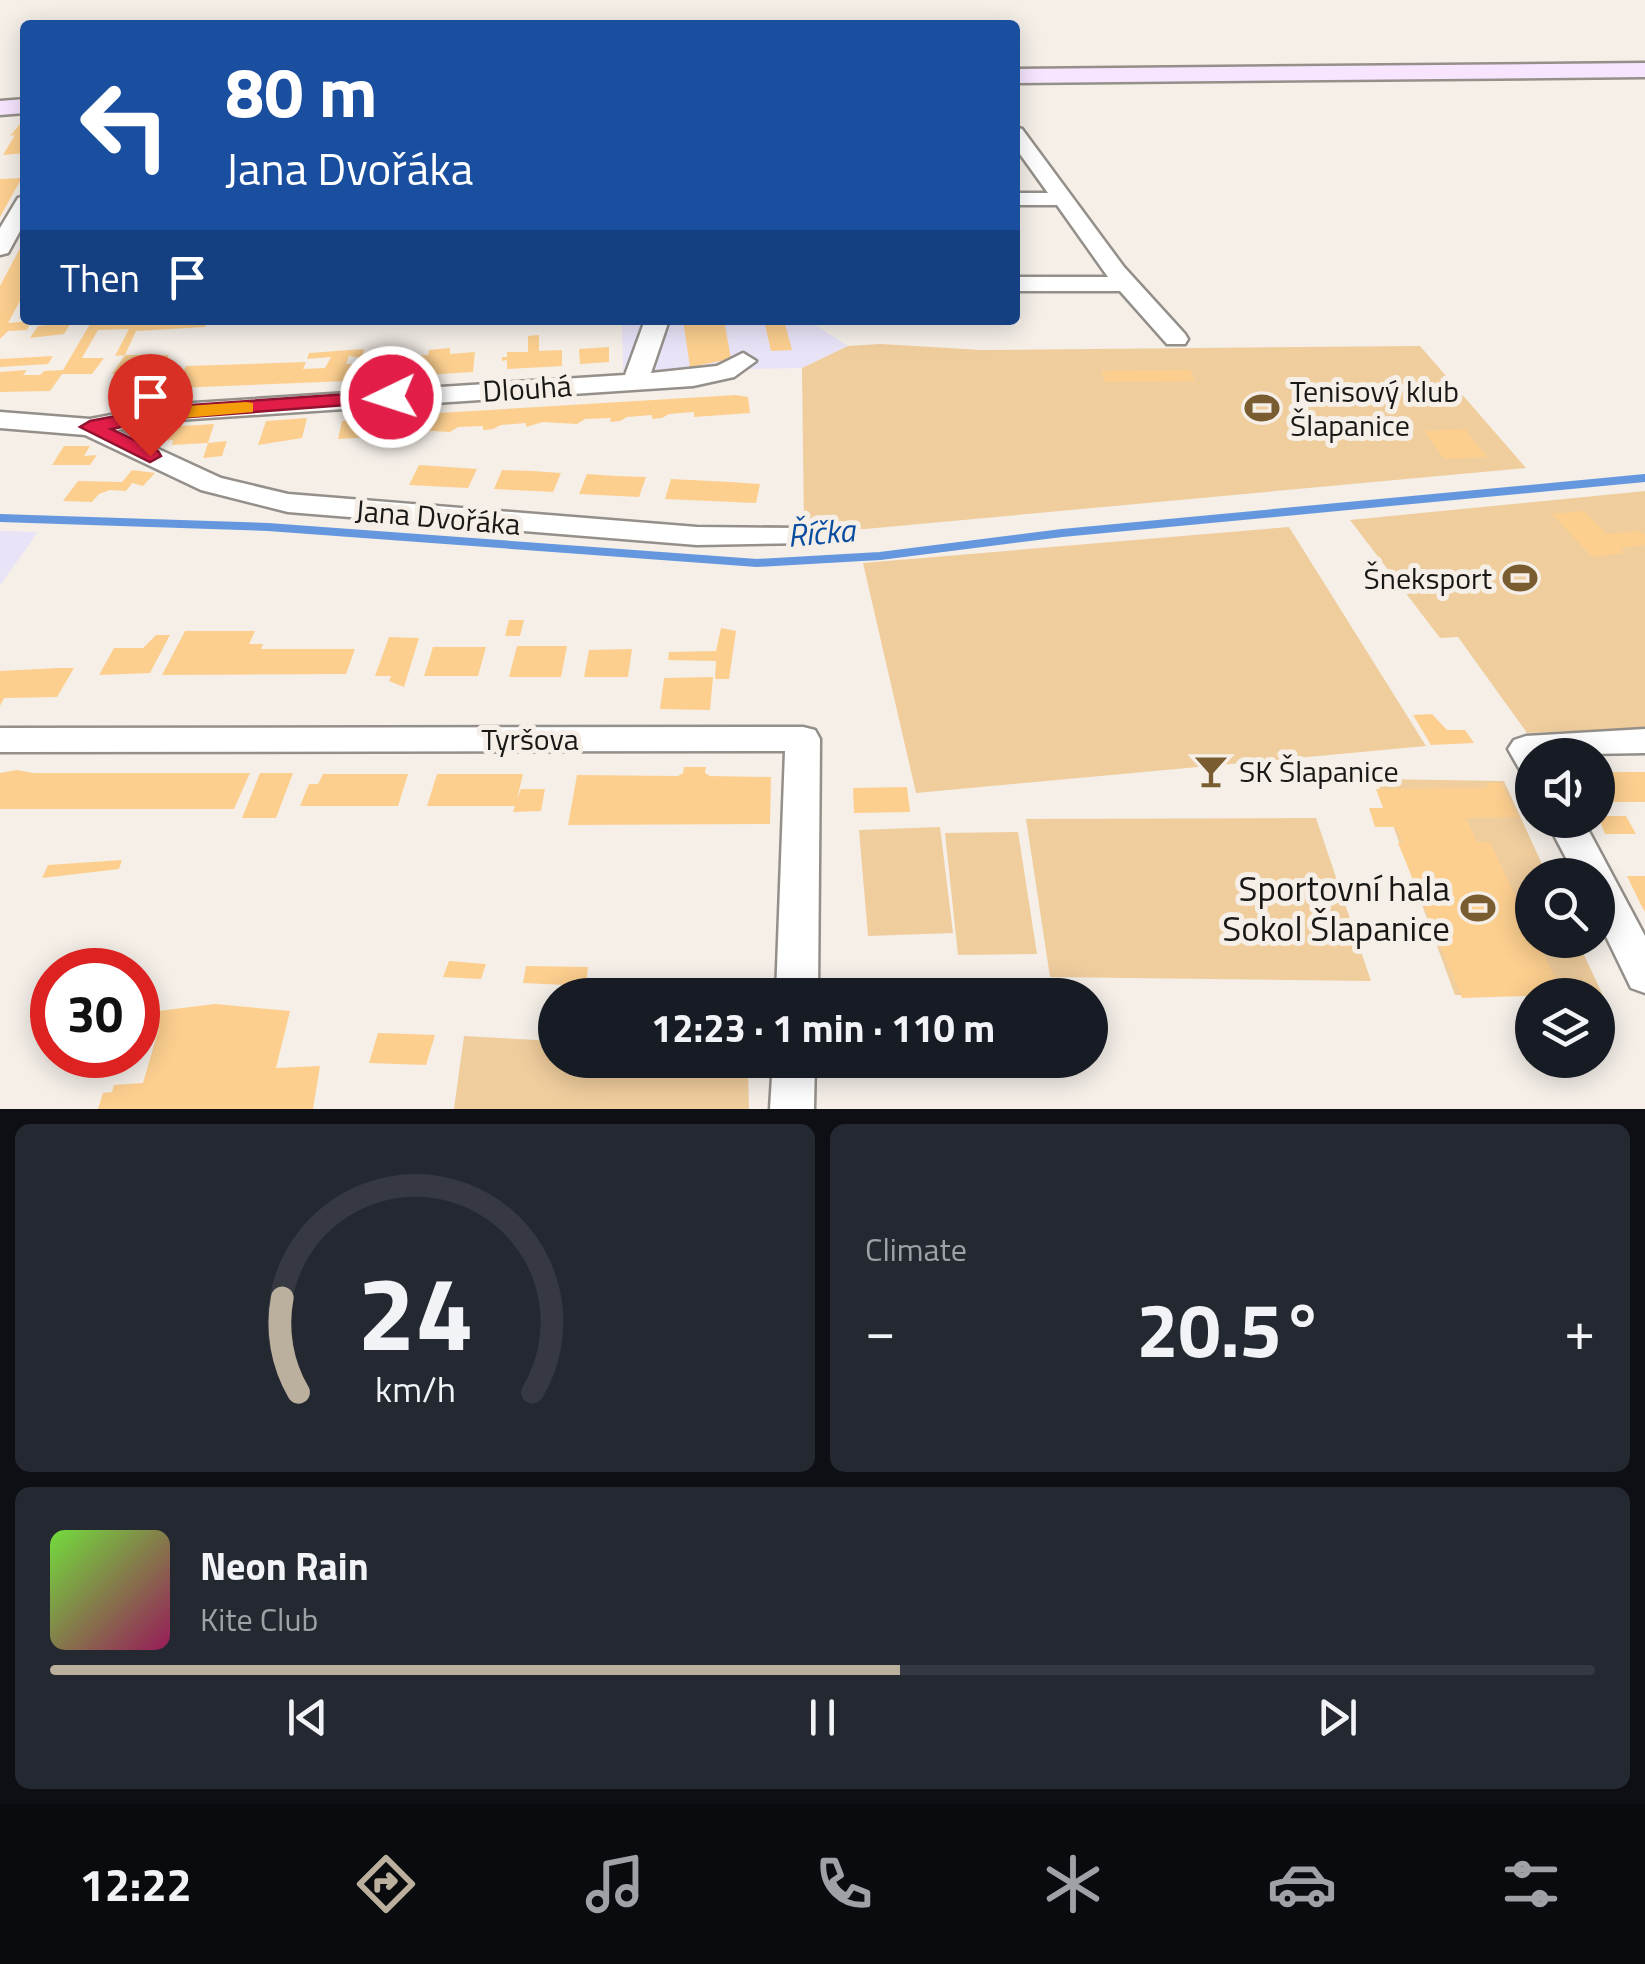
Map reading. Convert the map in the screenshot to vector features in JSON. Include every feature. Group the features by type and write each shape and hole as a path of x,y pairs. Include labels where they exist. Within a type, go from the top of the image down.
{"street":[{"path":"1020,76 1645,70"},
{"path":"1020,140 1128,284 1176,339"},
{"path":"1020,200 1065,199"},
{"path":"0,248 20,211"},
{"path":"1020,284 1128,284"},
{"path":"636,380 655,325"},
{"name":"Dlouhá","path":"0,420 90,427 163,413 693,378 725,372 743,362"},
{"name":"Jana Dvořáka","path":"90,427 211,484 288,503 697,536 801,537"},
{"name":"Tyršova","path":"0,740 803,739 796,978"},
{"path":"1615,744 1645,742"},
{"path":"1615,916 1645,976"},
{"path":"792,1109 793,1078"}],"shaded area":[{"path":"622,325 815,325 848,346 802,368 623,371"},
{"path":"848,346 981,350 1420,346 1526,468 865,529 804,529 802,368"},
{"name":"Šneksport","path":"1645,491 1645,728 1527,733 1458,637 1440,638 1350,520"},
{"path":"1289,527 1426,746 916,793 863,563"},
{"path":"0,531 38,532 0,585"},
{"name":"Sportovní hala Sokol Šlapanice","path":"1376,779 1504,781 1515,805 1515,838 1530,838 1539,858 1515,858 1515,958 1585,958 1595,978 1515,978 1515,995 1455,995"},
{"path":"1316,818 1371,981 1050,977 1026,819"},
{"path":"940,827 953,933 868,936 859,830"},
{"path":"1018,832 1037,954 958,955 945,833"},
{"path":"464,1036 538,1040 538,1078 748,1078 749,1109 454,1109"}],"building":[{"path":"20,124 20,153 3,155 15,135 10,136"},
{"path":"20,178 0,217 0,179"},
{"path":"20,248 20,301 8,323 29,325 27,330 8,331 0,339 0,286"},
{"path":"70,325 64,334 30,338 38,326"},
{"path":"89,325 206,325 136,331 125,355 115,356 129,329 98,330 82,358 104,358 92,374 62,374 50,391 0,392 0,372 27,370 23,375 40,375 44,371 63,370"},
{"path":"684,325 725,325 731,359 690,367"},
{"path":"765,325 785,325 792,350 771,351"},
{"path":"539,335 539,351 562,350 562,366 507,369 507,360 502,361 502,357 507,357 507,352 528,352 528,336"},
{"path":"609,347 609,362 580,364 579,349"},
{"path":"450,348 450,354 475,352 473,372 378,378 380,368 371,369 373,358 428,355 429,350"},
{"path":"364,349 362,358 349,356 346,364 352,364 348,381 176,388 186,366 306,362 303,369 325,368 331,357 307,359 309,353"},
{"path":"125,355 169,355 158,374 112,374"},
{"path":"53,356 48,364 0,367 0,359"},
{"path":"1190,370 1195,381 1105,382 1101,371"},
{"path":"748,397 750,413 694,417 694,412 652,419 652,415 610,422 611,418 585,419 577,424 543,422 526,427 526,423 483,430 483,426 458,427 450,432 415,430 406,435 338,439 342,421 355,418"},
{"path":"307,418 302,438 258,445 266,421"},
{"path":"214,424 208,443 172,445 173,440 161,441 167,427"},
{"path":"1465,429 1487,457 1444,459 1424,431"},
{"path":"227,441 222,456 203,458 208,443"},
{"path":"64,446 90,446 84,456 97,455 90,465 52,465"},
{"path":"419,465 477,469 468,488 409,485"},
{"path":"132,470 155,473 143,486 132,483 126,491 110,490 92,502 63,501 78,481 122,482"},
{"path":"502,470 561,473 553,492 494,489"},
{"path":"587,474 646,477 639,497 579,494"},
{"path":"671,479 760,484 756,503 665,499"},
{"path":"1584,511 1607,534 1640,531 1645,535 1645,545 1620,548 1625,553 1592,557 1552,514"},
{"path":"509,620 524,620 520,636 505,636"},
{"path":"721,628 736,631 729,679 715,679 716,661 668,660 669,652 716,651"},
{"path":"185,631 255,631 249,644 263,644 261,649 355,649 346,674 162,675"},
{"path":"156,635 170,635 150,673 99,675 114,648 143,648"},
{"path":"389,637 419,638 404,687 389,681 391,676 375,676"},
{"path":"517,646 567,646 561,677 509,677"},
{"path":"433,647 486,647 478,676 424,676"},
{"path":"632,649 628,677 584,677 589,650"},
{"path":"74,668 57,697 4,698 0,706 0,671"},
{"path":"713,677 710,710 660,709 664,678"},
{"path":"1432,714 1447,730 1465,730 1474,743 1431,745 1413,715"},
{"path":"684,767 706,767 705,773 710,776 771,777 770,824 568,825 577,775 678,776"},
{"path":"1615,772 1645,772 1645,802 1615,802"},
{"path":"0,773 250,773 234,809 0,809"},
{"path":"260,773 293,773 276,818 242,818"},
{"path":"323,774 408,774 398,806 300,806 309,784 318,784"},
{"path":"437,774 523,774 517,799 521,789 545,789 541,811 513,812 515,806 427,806"},
{"name":"Sportovní hala Sokol Šlapanice","path":"1486,783 1501,783 1515,817 1466,818 1477,842 1490,842 1515,895 1515,958 1546,958 1555,978 1515,978 1515,996 1462,998 1398,843 1403,843 1396,827 1375,827 1369,808 1383,808 1376,789 1488,788"},
{"path":"907,787 910,812 854,813 853,788"},
{"path":"1615,816 1626,816 1636,834 1615,834"},
{"path":"122,860 119,869 42,878 48,865"},
{"path":"1627,876 1645,876 1645,912 1640,903"},
{"path":"449,961 486,964 481,979 443,977"},
{"path":"526,966 588,967 587,978 538,978 538,984 523,983"},
{"path":"215,1004 290,1011 276,1068 320,1066 313,1109 98,1109 103,1093 112,1092 114,1085 160,1078 160,1011"},
{"path":"378,1033 435,1035 426,1065 369,1063"}],"waterway":[{"name":"Říčka","path":"0,518 268,527 757,563 880,556 1062,533 1645,478"}],"slow traffic":[{"path":"172,413 246,408"}],"place":[{"name":"Tenisový klub Šlapanice","path":"1262,408"},
{"name":"Šneksport","path":"1520,578"},
{"name":"SK Šlapanice","path":"1211,771"},
{"name":"Sportovní hala Sokol Šlapanice","path":"1478,908"}],"route":[{"path":"150,456 90,427 163,413 391,397"}]}
